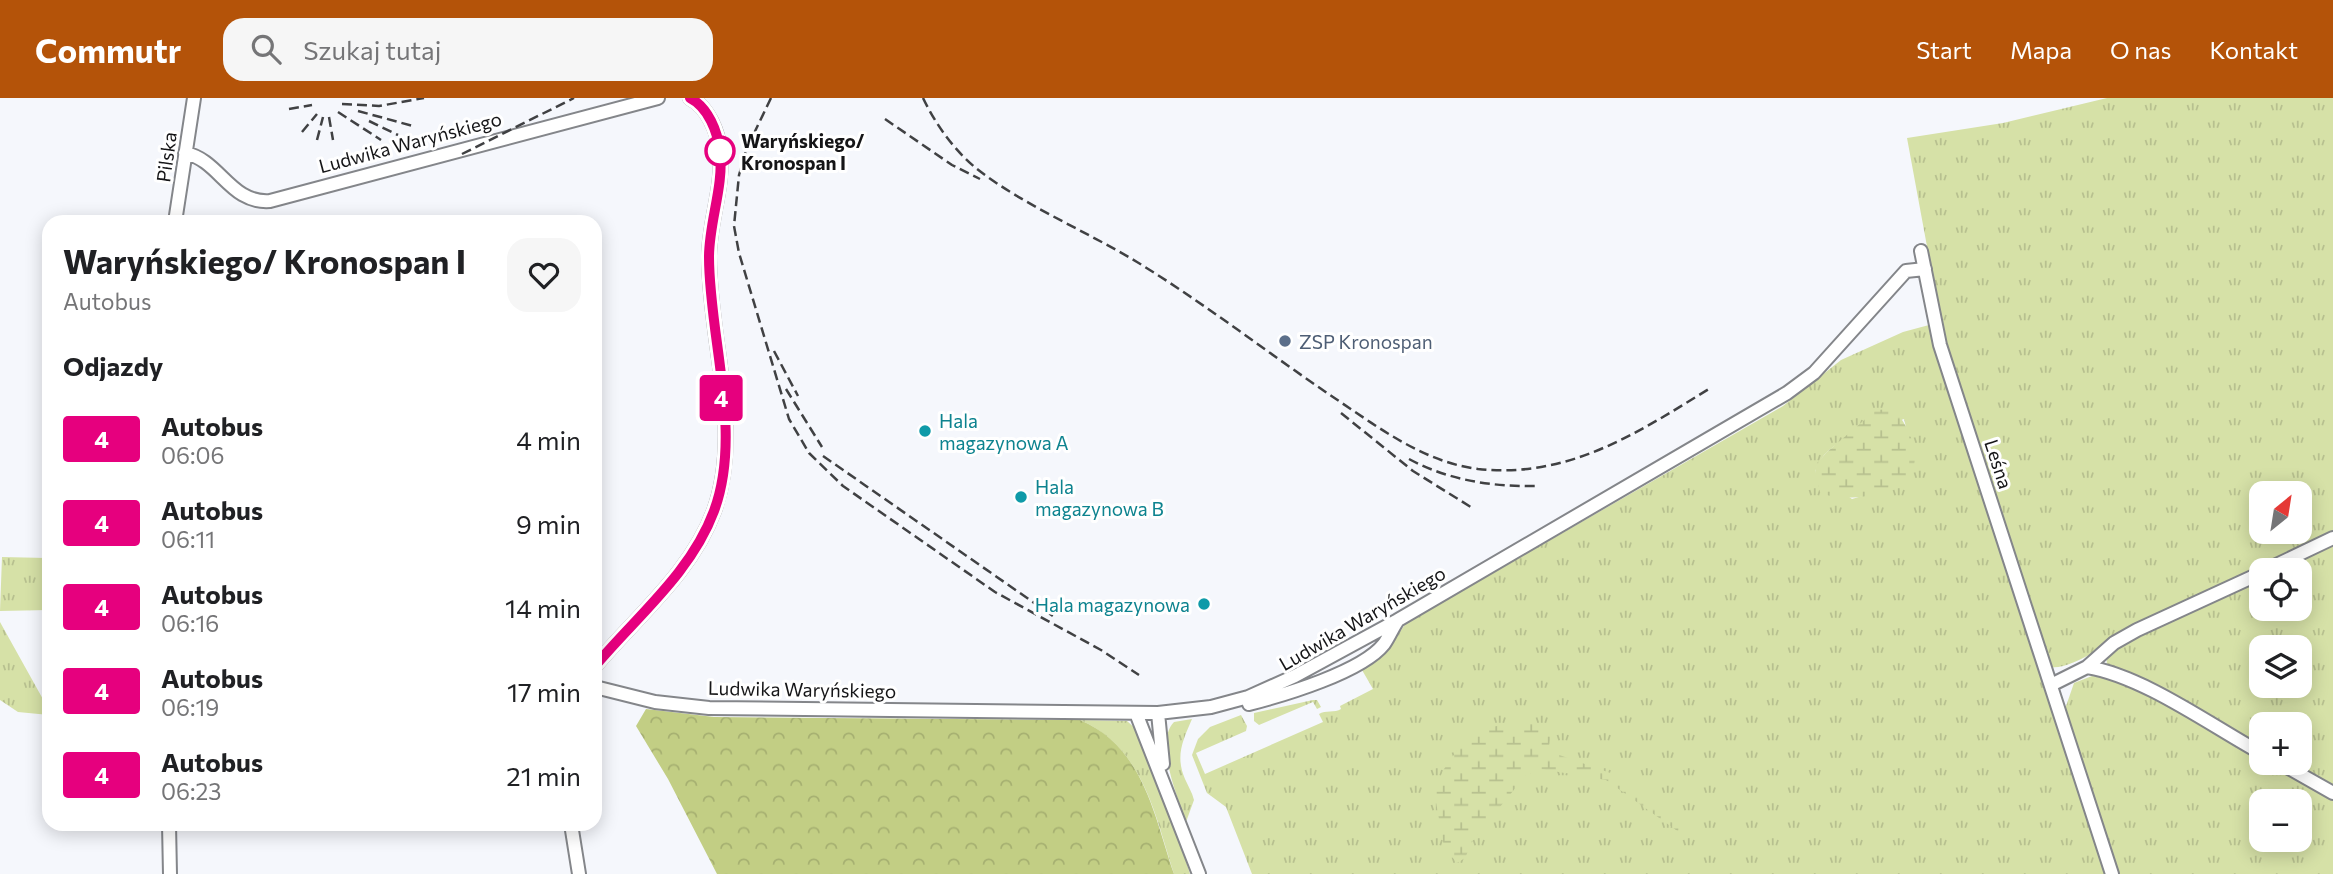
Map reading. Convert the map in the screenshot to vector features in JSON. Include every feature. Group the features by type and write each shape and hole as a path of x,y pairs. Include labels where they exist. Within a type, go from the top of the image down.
{"street":[{"name":"Pilska","path":"176,215 194,98"},
{"name":"Ludwika Waryńskiego","path":"185,153 199,159 241,195 254,201 270,201 658,98"},
{"path":"602,658 695,551 714,510 723,476 724,432 709,257 720,149 709,115 690,98"},
{"name":"Leśna","path":"1921,251 1940,345 2112,874"},
{"name":"Ludwika Waryńskiego","path":"602,689 655,702 709,708 1158,713 1244,701 1292,684 1319,670 1362,643 1369,635 1787,393 1822,364 1906,271 1925,269"},
{"path":"2291,558 2333,538"},
{"path":"2051,685 2087,667 2114,643 2137,630 2249,579"},
{"path":"1244,701 1312,686 1383,646 1398,620"},
{"path":"2087,667 2110,672 2143,686 2249,746"},
{"path":"1136,713 1166,783 1199,874"},
{"path":"1158,713 1166,783"},
{"path":"2301,775 2333,793"},
{"path":"169,831 170,874"},
{"path":"572,831 579,874"}],"green space":[{"path":"2107,98 2333,98 2333,536 2286,558 2249,558 2249,575 2135,628 2081,659 2060,667 2051,667 1945,344 1907,138 2003,123"},
{"path":"1929,325 2106,874 1252,874 1226,807 1207,793 1192,755 1198,739 1210,727 1241,715 1247,726 1246,731 1196,753 1205,774 1323,722 1319,714 1339,710 1340,706 1373,689 1362,670 1384,655 1406,623 1783,406 1841,360 1903,332","holes":["1904,419 1914,461 1889,488 1852,499 1815,472 1820,460 1839,443 1865,431"]},
{"path":"1893,409 1908,430 1914,448 1914,465 1904,481 1868,496 1829,496 1820,492 1815,472 1817,463 1876,410"},
{"path":"2333,542 2333,789 2307,775 2312,775 2312,712 2249,712 2249,743 2107,665 2107,657 2112,650 2125,640 2183,610 2249,581 2249,621 2312,621 2312,558 2299,558"},
{"path":"2,557 42,558 42,610 0,611"},
{"path":"0,622 42,697 42,714 18,712 0,700"},
{"path":"2092,676 2111,679 2154,697 2249,750 2249,775 2293,775 2333,798 2333,874 2116,874 2064,712 2074,683"},
{"path":"1317,700 1321,707 1317,709 1313,702 1259,725 1254,721 1254,713"},
{"path":"646,709 714,717 1080,720 1102,732 1119,747 1133,765 1152,807 1174,874 717,874 668,779 636,726"},
{"path":"1192,719 1180,755 1182,771 1194,800 1186,822 1173,785 1166,743 1168,731 1174,722"},
{"path":"1080,720 1127,721 1136,729 1168,804 1190,874 1174,874 1153,806 1132,765 1119,747"},
{"path":"1527,723 1541,725 1551,735 1548,751 1619,776 1687,833 1683,835 1606,780 1541,769 1526,775 1473,840 1465,858 1457,863 1444,847 1434,791 1444,769 1467,736 1479,728"}],"railway":[{"path":"342,104 379,106 424,98"},
{"path":"462,154 574,98"},
{"path":"771,98 747,148 739,175 734,226 739,253 789,419 809,453 843,486 995,592 1101,650 1139,675"},
{"path":"923,98 953,145 969,162 995,182 1137,262 1367,420 1402,442 1438,459 1478,469 1543,467 1602,449 1712,387"},
{"path":"289,109 312,105"},
{"path":"358,111 413,126"},
{"path":"338,112 381,140"},
{"path":"302,132 317,114"},
{"path":"317,140 323,117"},
{"path":"329,117 333,140"},
{"path":"885,119 952,165 980,179"},
{"path":"369,121 398,135"},
{"path":"774,351 798,396"},
{"path":"786,389 822,447"},
{"path":"1341,413 1413,471 1474,509"},
{"path":"823,456 1053,616"},
{"path":"1409,459 1440,473 1472,481 1539,486"}],"bus line":[{"name":"4","path":"602,658 674,579 695,551 714,510 723,476 724,432 709,270 712,221 721,165 720,149 709,115 701,105 690,98"}],"place":[{"name":"Waryńskiego/ Kronospan I","path":"720,151"},
{"name":"ZSP Kronospan","path":"1285,341"},
{"name":"Hala magazynowa A","path":"925,431"},
{"name":"Hala magazynowa B","path":"1021,497"},
{"name":"Hala magazynowa","path":"1204,604"}]}
